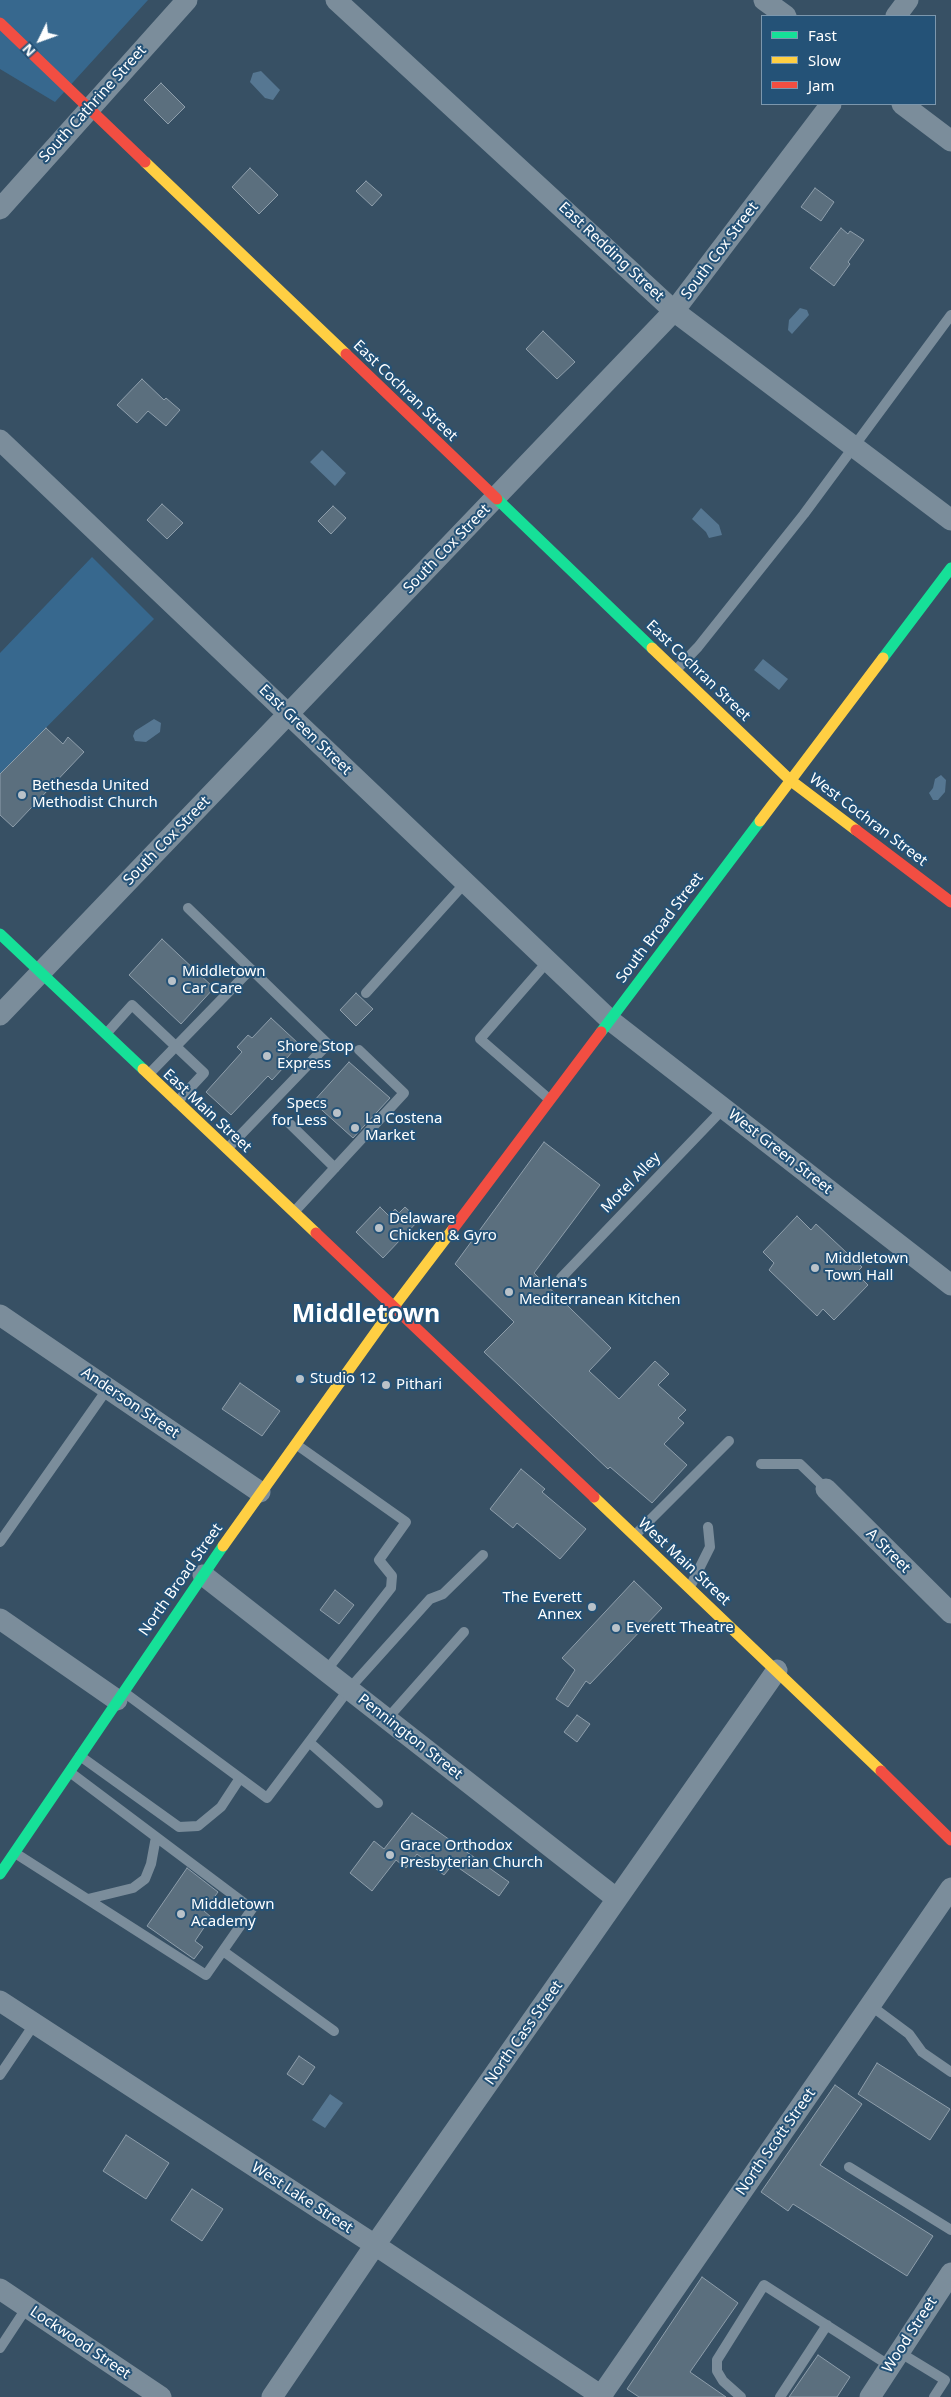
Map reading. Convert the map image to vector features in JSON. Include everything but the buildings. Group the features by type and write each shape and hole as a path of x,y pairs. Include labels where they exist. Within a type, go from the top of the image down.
{"main road":[{"name":"East Cochran Street","path":"0,23 790,780"},
{"name":"South Broad Street","path":"394,1308 951,568"},
{"name":"West Cochran Street","path":"790,780 951,902"},
{"name":"East Main Street","path":"0,934 104,1035 394,1308"},
{"name":"North Broad Street","path":"0,1874 260,1492 394,1308"},
{"name":"West Main Street","path":"394,1308 777,1670 951,1840"}],"street":[{"name":"South Cathrine Street","path":"0,209 187,0"},
{"name":"East Redding Street","path":"336,0 674,311 951,520"},
{"path":"764,0 785,15"},
{"path":"897,15 908,0"},
{"name":"South Cox Street","path":"0,1015 674,311 830,105"},
{"path":"903,105 951,141"},
{"name":"East Green Street","path":"0,440 610,1020"},
{"name":"West Green Street","path":"610,1020 951,1285"},
{"name":"Anderson Street","path":"0,1315 260,1492"},
{"name":"A Street","path":"826,1489 951,1613"},
{"name":"Pennington Street","path":"203,1575 617,1899"},
{"path":"0,1619 120,1696"},
{"name":"North Cass Street","path":"272,2397 375,2245 777,1670"},
{"name":"North Scott Street","path":"602,2396 951,1888"},
{"name":"West Lake Street","path":"0,2000 602,2396"},
{"name":"Wood Street","path":"870,2397 951,2273"},
{"name":"Lockwood Street","path":"0,2289 161,2397"}],"lane":[{"path":"676,671 698,647 804,514 951,315"},
{"path":"366,993 465,883"},
{"path":"188,908 328,1044 226,1150"},
{"path":"548,961 480,1039 550,1099"},
{"path":"148,1076 251,969"},
{"path":"104,1035 132,1005 204,1073 176,1102"},
{"path":"293,1213 404,1093 359,1050"},
{"name":"Motel Alley","path":"561,1278 724,1108"},
{"path":"290,1124 335,1168"},
{"path":"0,1542 108,1388"},
{"path":"634,1536 729,1441"},
{"path":"295,1444 406,1522 379,1560 392,1576 391,1588 326,1671"},
{"path":"761,1464 800,1464 826,1489"},
{"path":"689,1588 710,1547 708,1528"},
{"path":"120,1696 267,1798 349,1689 430,1599 443,1594 483,1555"},
{"path":"387,1719 464,1632"},
{"path":"309,1742 378,1803"},
{"path":"80,1755 180,1827 198,1826 221,1807 240,1778"},
{"path":"14,1853 206,1975 252,1909 69,1771"},
{"path":"88,1899 133,1888 144,1879 151,1864 156,1837"},
{"path":"223,1951 334,2031"},
{"path":"870,2005 910,2034 922,2052 951,2072"},
{"path":"0,2074 35,2023"},
{"path":"849,2167 951,2230"},
{"path":"741,2397 723,2382 717,2371 716,2360 764,2285 827,2326 895,2359 945,2380 934,2397"},
{"path":"0,2348 27,2306"},
{"path":"780,2397 827,2326"}],"shaded area":[{"path":"0,0 148,0 55,102 0,69"},
{"path":"261,71 280,90 273,100 265,98 250,82 253,73"},
{"path":"800,308 807,310 809,315 792,334 788,330 789,320"},
{"path":"322,450 346,473 335,486 310,462"},
{"path":"701,508 719,525 722,535 709,538 706,532 692,519"},
{"path":"92,557 154,619 0,774 0,653"},
{"path":"763,659 788,679 779,690 754,670"},
{"path":"154,719 161,723 160,732 146,742 135,741 133,736 135,731"},
{"path":"941,775 946,780 945,792 938,800 933,800 929,793 933,788 935,779"},
{"path":"330,2094 343,2103 325,2128 312,2120"}],"traffic: fast":[{"path":"497,499 652,648"},
{"path":"883,658 951,568"},
{"path":"601,1032 760,821"},
{"path":"0,934 143,1069"},
{"path":"0,1874 223,1546"}],"traffic: slow":[{"path":"145,162 346,354"},
{"path":"652,648 790,780 856,830"},
{"path":"760,821 883,658"},
{"path":"143,1069 316,1233"},
{"path":"223,1546 393,1308 453,1229"},
{"path":"594,1497 881,1771"}],"traffic: jam":[{"path":"0,23 145,162"},
{"path":"346,354 497,499"},
{"path":"856,830 951,902"},
{"path":"453,1229 601,1032"},
{"path":"316,1233 594,1497"},
{"path":"881,1771 951,1840"}],"place":[{"name":"Bethesda United Methodist Church","path":"22,795"},
{"name":"Middletown Car Care","path":"172,981"},
{"name":"Shore Stop Express","path":"267,1056"},
{"name":"Specs for Less","path":"337,1113"},
{"name":"La Costena Market","path":"355,1128"},
{"name":"Delaware Chicken & Gyro","path":"379,1228"},
{"name":"Middletown Town Hall","path":"815,1268"},
{"name":"Marlena's Mediterranean Kitchen","path":"509,1292"},
{"name":"Studio 12","path":"300,1379"},
{"name":"Pithari","path":"386,1385"},
{"name":"The Everett Annex","path":"592,1607"},
{"name":"Everett Theatre","path":"616,1628"},
{"name":"Grace Orthodox Presbyterian Church","path":"390,1855"},
{"name":"Middletown Academy","path":"181,1914"}],"district":[{"name":"Middletown","path":"366,1315"}]}
